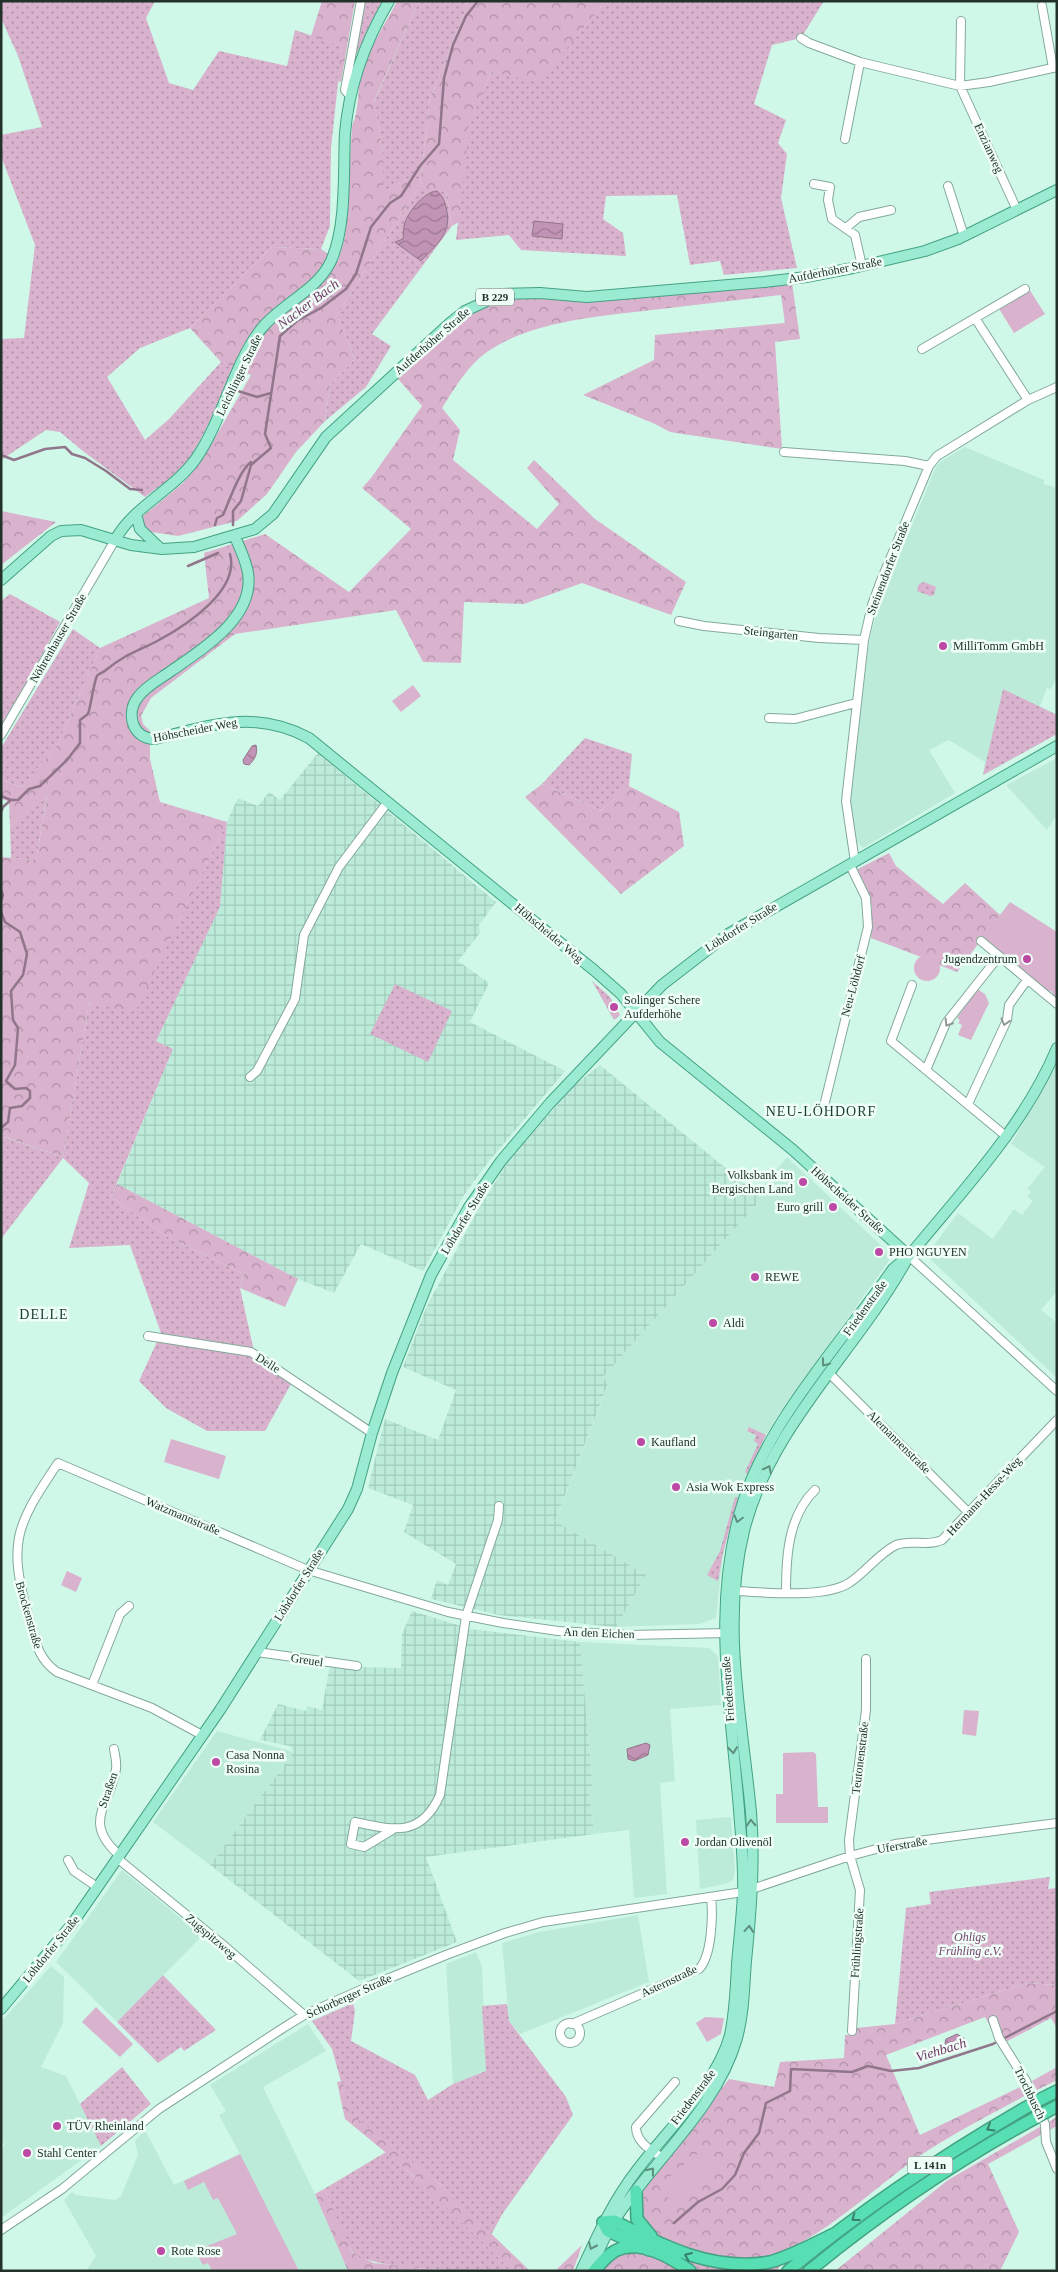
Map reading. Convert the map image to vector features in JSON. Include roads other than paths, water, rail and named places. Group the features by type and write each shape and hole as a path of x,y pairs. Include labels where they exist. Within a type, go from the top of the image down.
{"highway":[{"name":"L 141n","path":"788,2271 834,2234 920,2172 1036,2101 1057,2091"},
{"name":"L 141n","path":"809,2271 919,2188 984,2146 1057,2106"},
{"path":"636,2191 635,2209 638,2222 648,2234 667,2247"},
{"path":"608,2224 710,2264 742,2267 782,2258 834,2234"},
{"path":"608,2224 649,2250 690,2271"},
{"path":"594,2271 617,2250 630,2247 649,2250"}],"main road":[{"name":"Leichlinger Straße","path":"115,540 123,527 136,514 190,466 223,410 242,363 257,334 281,308 316,282 332,259 340,227 345,132 350,96 374,26 389,1"},
{"name":"Aufderhöher Straße","path":"115,540 162,549 194,547 235,537 255,529 269,518 326,437 450,323 465,311 502,294 518,293 587,297 806,277 925,251 964,236 1057,190"},
{"path":"136,514 140,529 162,549"},
{"name":"B 229","path":"1,580 51,536 61,531 82,530 115,540"},
{"name":"Höhscheider Weg","path":"235,537 248,572 248,587 242,604 232,620 219,634 136,698 131,715 136,730 144,738 155,739 233,722 253,721 275,724 310,738 387,803 573,952 621,994 635,1013"},
{"name":"Löhdorfer Straße","path":"1,2009 53,1949 118,1857 257,1652 353,1500 372,1433 423,1292 469,1207 501,1161 541,1113 676,972 728,934 1057,746"},
{"name":"Höhscheider Straße","path":"635,1013 669,1050 792,1150 909,1256"},
{"name":"Friedenstraße","path":"728,1633 745,1528 768,1470 800,1413 899,1274 909,1256 1007,1136 1033,1097 1057,1048"},
{"name":"Friedenstraße","path":"608,2224 703,2105 720,2078 737,2038 742,2014 748,1890 725,1590 737,1524 745,1497 762,1458 806,1388 893,1269 909,1256"},
{"name":"Friedenstraße","path":"608,2224 635,2172 716,2069 724,2050 734,2013 748,1890"},
{"path":"581,2271 608,2224"},
{"path":"590,2271 608,2224"}],"street":[{"path":"350,96 345,90 361,1"},
{"path":"801,38 809,43 860,62 903,74 960,86 988,82 1055,67 1042,6"},
{"name":"Enzianweg","path":"961,21 960,86 1017,210"},
{"path":"845,139 860,62"},
{"path":"814,184 830,187 828,200 832,219 856,237 862,266"},
{"path":"948,186 964,236"},
{"path":"846,228 859,217 891,210"},
{"path":"922,349 1025,289"},
{"path":"975,318 1028,400"},
{"name":"Steinendorfer Straße","path":"853,864 846,801 864,640 873,600 929,466 944,451 1028,400 1057,387"},
{"path":"784,452 905,460 929,466"},
{"name":"Nöhrenhauser Straße","path":"1,735 115,540"},
{"name":"Steingarten","path":"679,621 704,626 819,638 864,640"},
{"path":"769,718 795,719 856,703"},
{"path":"250,1077 257,1071 295,1000 304,935 339,867 387,803"},
{"name":"Neu-Löhdorf","path":"823,1110 868,927 866,898 853,864"},
{"path":"981,941 1057,1004"},
{"path":"926,1070 946,1023 999,956"},
{"path":"968,1104 1007,1020 1009,1005 1027,980"},
{"path":"912,985 891,1041 1007,1136"},
{"name":"Höhscheider Straße","path":"909,1256 1057,1391"},
{"name":"Delle","path":"148,1336 251,1352 372,1433"},
{"name":"Alemannenstraße","path":"829,1374 968,1512"},
{"name":"Hermann-Hesse-Weg","path":"735,1591 822,1591 844,1586 896,1545 905,1542 929,1544 942,1540 1057,1420"},
{"name":"Watzmannstraße","path":"58,1463 308,1570"},
{"name":"Brockenstraße","path":"58,1463 23,1520 17,1546 17,1569 38,1650 42,1657 57,1672 152,1708 202,1735"},
{"path":"786,1592 789,1545 799,1512 815,1490"},
{"path":"392,1830 364,1847 351,1844 355,1822 392,1830 403,1829 418,1823 429,1815 440,1796 466,1616 498,1520 499,1506"},
{"name":"An den Eichen","path":"308,1570 466,1616 544,1630 628,1635 728,1633"},
{"path":"92,1685 120,1614 129,1606"},
{"name":"Greuel","path":"257,1652 358,1666"},
{"name":"Teutonenstraße","path":"850,1856 849,1840 866,1710 866,1659"},
{"name":"Straßen","path":"114,1749 116,1768 102,1803 100,1818 105,1841 118,1857"},
{"name":"Uferstraße","path":"748,1890 850,1856 895,1844 1057,1823"},
{"name":"Frühlingstraße","path":"850,1856 860,1890 852,2031"},
{"name":"Zugspitzweg","path":"118,1857 304,2015"},
{"path":"68,1860 74,1871 97,1887"},
{"name":"Schorberger Straße","path":"1,2230 62,2189 159,2109 304,2015 423,1964 513,1931 581,1914 711,1897 748,1890"},
{"name":"Asternstraße","path":"572,2024 673,1982 702,1965 709,1944 711,1897"},
{"name":"Trochbusch","path":"993,2020 1001,2041 1026,2081 1045,2124 1046,2142 1057,2169"},
{"name":"Friedenstraße","path":"662,2157 652,2151 639,2138 636,2127 675,2082"}],"water":[{"path":"437,191 445,202 448,216 447,224 438,243 421,261 395,242 403,239 405,222 414,207 422,198"},
{"path":"534,221 563,224 562,239 532,236"},
{"path":"256,745 257,751 254,758 249,765 244,764 243,760 252,746"},
{"path":"646,1743 650,1745 648,1755 634,1761 628,1759 627,1749"},
{"path":"957,2034 965,2039 964,2046 953,2050 948,2049 945,2043 946,2039"}],"waterway":[{"name":"Nacker Bach","path":"233,525 233,511 241,501 251,465 271,448 265,434 280,336 297,321 321,308 346,289 356,274 371,227 390,203 401,196 420,166 439,144 444,78 453,45 466,16 478,1"},
{"path":"238,391 257,397 271,393"},
{"path":"1,455 14,460 45,449 65,447 72,454 85,458 106,471 130,489 142,490"},
{"path":"215,525 217,518 223,515 242,472 251,462"},
{"path":"188,566 218,553"},
{"name":"Nacker Bach","path":"1,812 3,807 11,800 18,800 29,789 40,786 67,760 80,743 80,720 88,714 98,675 119,660 152,644 183,625 209,605 227,581 231,567 230,554"},
{"path":"1,796 11,800"},
{"name":"Nacker Bach","path":"1,890 3,895 1,901"},
{"name":"Nacker Bach","path":"1,912 5,922 20,932 27,954 23,975 11,991 13,1020 18,1028 15,1065 6,1081 15,1089 26,1088 30,1091 30,1098 22,1106 10,1108 8,1122 1,1128"},
{"name":"Viehbach","path":"674,2223 698,2202 722,2189 735,2175 744,2153 759,2133 766,2103 790,2091 791,2069 852,2072 868,2066 891,2071 919,2068 993,2044 1057,2011"}],"place":[{"name":"MilliTomm GmbH","path":"943,646"},
{"name":"Jugendzentrum","path":"1027,959"},
{"name":"Solinger Schere Aufderhöhe","path":"614,1007"},
{"name":"Volksbank im Bergischen Land","path":"803,1182"},
{"name":"Euro grill","path":"833,1207"},
{"name":"PHO NGUYEN","path":"879,1252"},
{"name":"REWE","path":"755,1277"},
{"name":"Aldi","path":"713,1323"},
{"name":"Kaufland","path":"641,1442"},
{"name":"Asia Wok Express","path":"676,1487"},
{"name":"Casa Nonna Rosina","path":"216,1762"},
{"name":"Jordan Olivenöl","path":"685,1842"},
{"name":"TÜV Rheinland","path":"57,2126"},
{"name":"Stahl Center","path":"27,2153"},
{"name":"Rote Rose","path":"161,2251"}],"district":[{"name":"NEU-LÖHDORF","path":"821,1111"},
{"name":"DELLE","path":"44,1314"}],"park label":[{"name":"Ohligs Frühling e.V.","path":"970,1944"}]}
